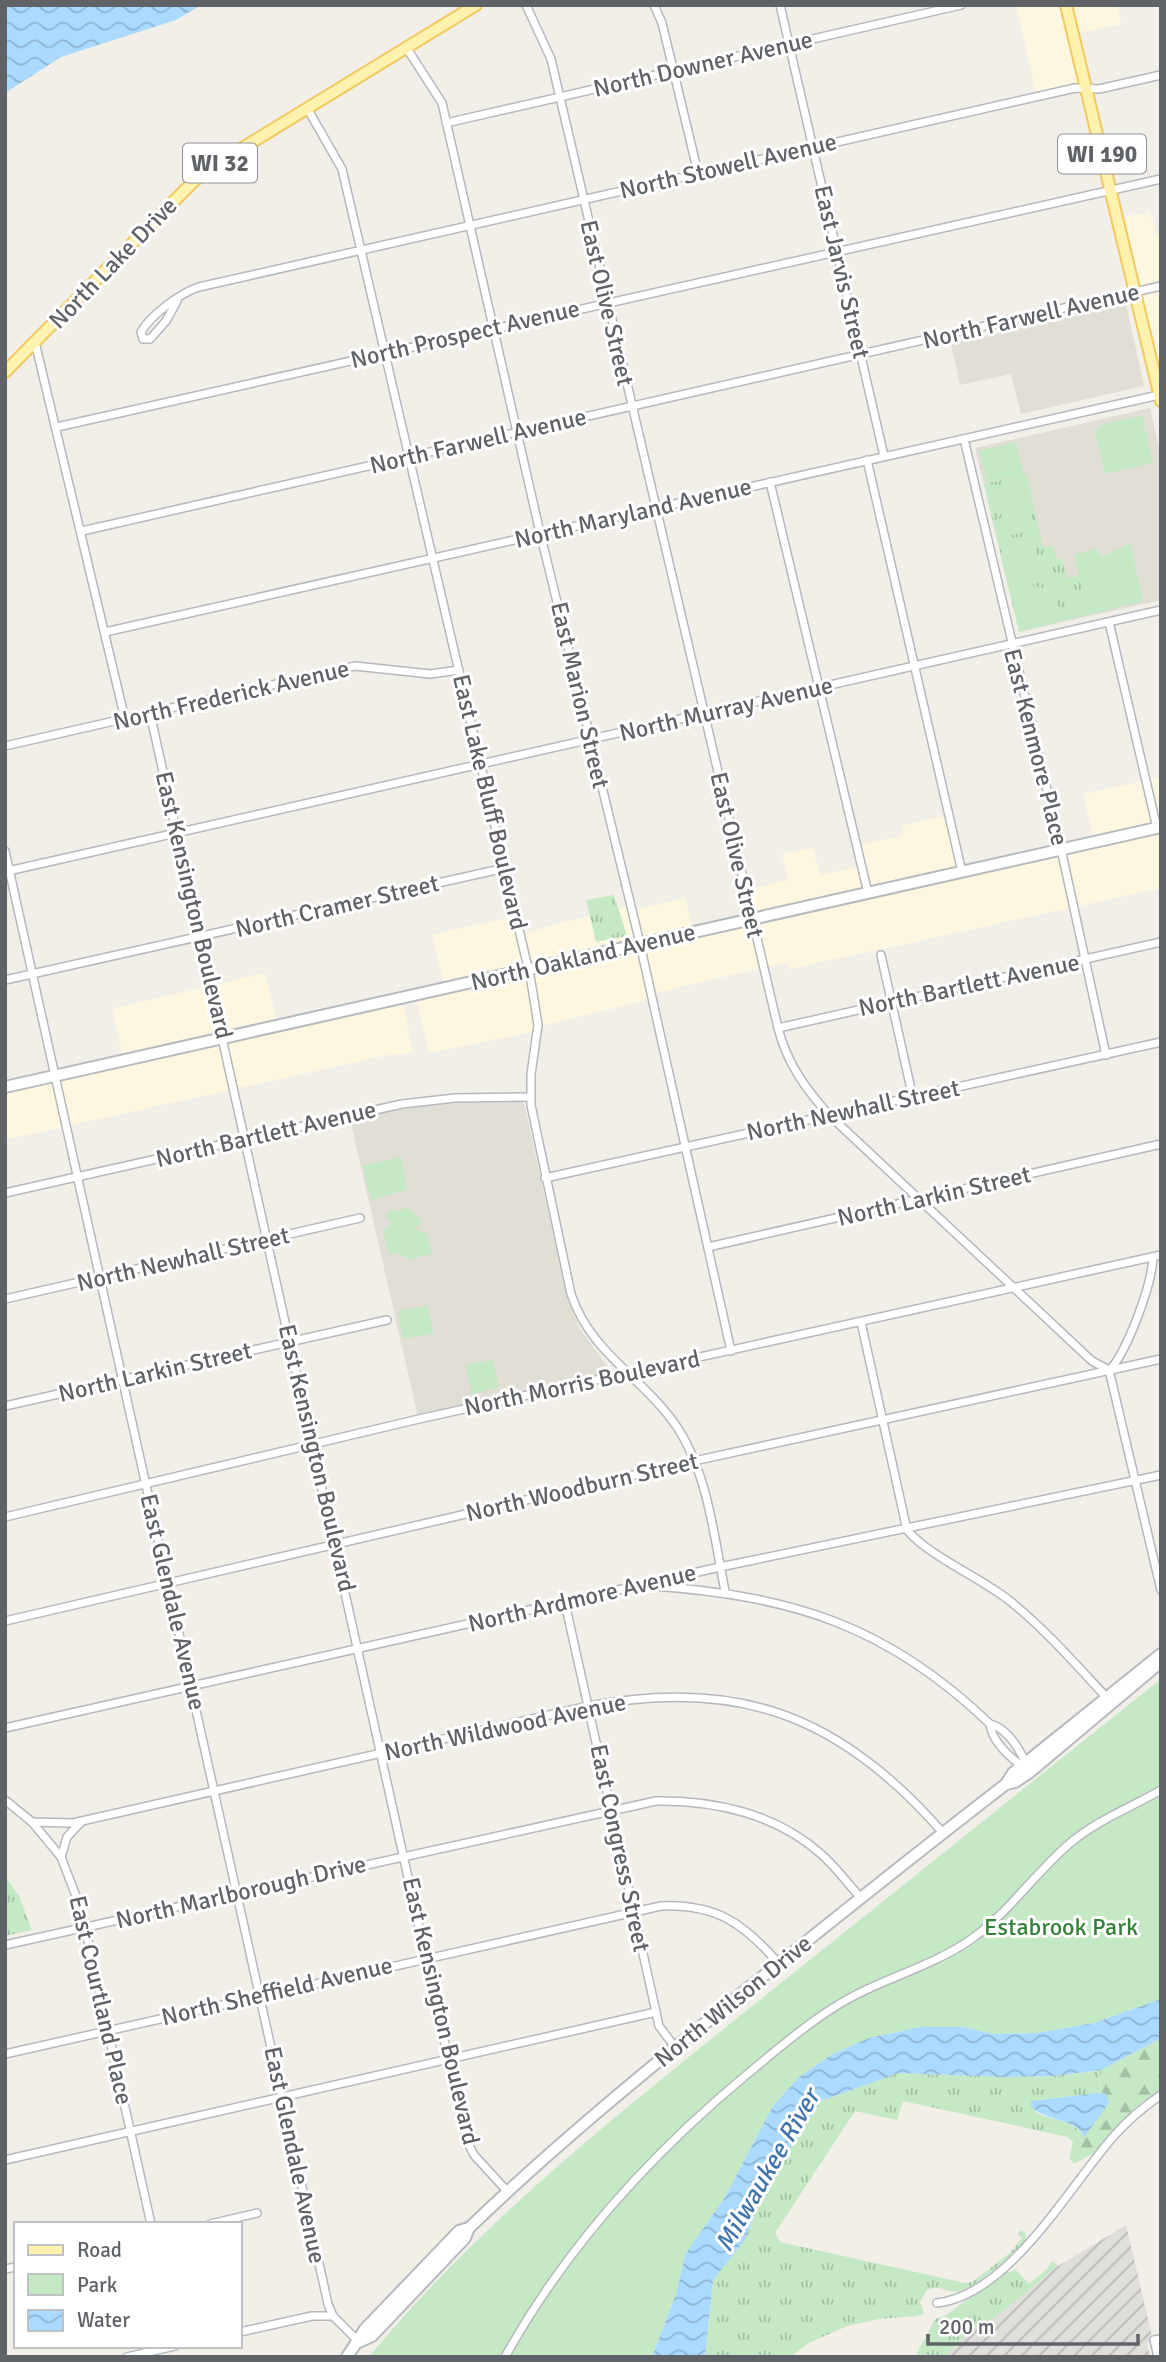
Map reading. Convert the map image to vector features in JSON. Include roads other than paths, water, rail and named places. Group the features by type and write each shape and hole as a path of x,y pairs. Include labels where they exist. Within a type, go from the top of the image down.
{"main road":[{"name":"North Lake Drive","path":"5,372 195,180 476,5"},
{"name":"WI 190","path":"1066,5 1160,397"},
{"name":"North Oakland Avenue","path":"5,1087 1159,827"},
{"name":"North Wilson Drive","path":"1110,1701 1161,1654"},
{"name":"North Wilson Drive","path":"347,2357 365,2329 459,2231 469,2228 507,2191 676,2047 943,1833 1006,1784 1016,1782 1026,1767 1161,1662"}],"street":[{"name":"East Olive Street","path":"526,5 551,59 630,407 778,1028 789,1061 804,1087 828,1114 1092,1361 1109,1370"},
{"path":"654,5 674,70 698,173"},
{"name":"East Jarvis Street","path":"779,5 884,456"},
{"name":"North Downer Avenue","path":"446,123 961,5"},
{"name":"East Marion Street","path":"406,47 439,95 446,123 640,944 731,1351"},
{"name":"North Stowell Avenue","path":"177,301 162,328 150,339 143,339 143,327 177,301 199,287 1075,88 1086,89 1161,75"},
{"name":"East Lake Bluff Boulevard","path":"307,108 342,169 529,970 538,1025 530,1097 545,1178 576,1309 597,1344 677,1427 694,1461 725,1591"},
{"name":"North Prospect Avenue","path":"57,428 1161,178"},
{"name":"North Farwell Avenue","path":"82,531 1161,286"},
{"path":"35,342 125,719"},
{"name":"North Maryland Avenue","path":"105,632 884,456 1160,397"},
{"name":"East Kenmore Place","path":"964,439 1061,849 1106,1055"},
{"path":"867,460 962,872"},
{"path":"770,482 867,893"},
{"name":"North Murray Avenue","path":"8,871 1161,611"},
{"path":"1109,622 1159,827"},
{"name":"North Frederick Avenue","path":"5,746 355,666 430,674 458,670"},
{"name":"East Kensington Boulevard","path":"150,713 470,2148 507,2191"},
{"name":"East Glendale Avenue","path":"5,851 328,2304 333,2316 359,2342"},
{"name":"North Cramer Street","path":"5,980 505,868"},
{"name":"North Bartlett Avenue","path":"778,1028 1161,942"},
{"path":"881,955 913,1098"},
{"name":"North Newhall Street","path":"545,1178 1161,1042"},
{"name":"North Bartlett Avenue","path":"5,1193 402,1104 455,1098 530,1097"},
{"name":"North Larkin Street","path":"708,1247 1161,1144"},
{"name":"North Newhall Street","path":"5,1299 360,1218"},
{"path":"1157,1256 1119,1358 1109,1370 1161,1590"},
{"name":"North Morris Boulevard","path":"5,1517 627,1373 1157,1256"},
{"name":"North Larkin Street","path":"5,1406 387,1320"},
{"path":"861,1322 907,1530 919,1543 968,1571 1009,1600 1073,1658 1110,1701"},
{"name":"North Woodburn Street","path":"5,1621 694,1461 1161,1359"},
{"name":"North Ardmore Avenue","path":"5,1728 646,1586 720,1567 1161,1475"},
{"path":"646,1586 725,1591 808,1611 883,1643 936,1677 990,1724 999,1727 1026,1767"},
{"name":"East Congress Street","path":"565,1603 659,2026 676,2047"},
{"name":"North Wildwood Avenue","path":"32,1822 54,1825 82,1821 589,1706 647,1697 691,1696 738,1703 785,1715 830,1734 874,1763 906,1790 943,1833"},
{"path":"505,2357 571,2253 611,2204 653,2159 721,2096 836,2006 971,1940 1000,1916 1048,1864 1083,1832 1161,1790"},
{"name":"East Courtland Place","path":"5,1800 32,1822 61,1857 87,1927 151,2222"},
{"name":"North Marlborough Drive","path":"5,1945 612,1808 674,1800 719,1805 792,1832 814,1847 861,1898"},
{"path":"61,1857 67,1838 82,1821"},
{"name":"North Sheffield Avenue","path":"5,2054 427,1956 634,1911 681,1905 723,1916 757,1938 779,1964"},
{"path":"5,2160 656,2012"},
{"path":"937,2303 954,2301 1020,2254 1113,2137 1141,2109 1161,2095"},
{"path":"219,2222 257,2213"},
{"path":"242,2332 312,2316 333,2316"},
{"path":"1158,2340 1158,2357"},
{"path":"127,2357 167,2348"}],"water":[{"path":"5,5 201,5 176,20 61,57 5,93"},
{"name":"Milwaukee River","path":"1161,1999 1161,2038 1101,2070 1055,2076 1000,2077 899,2073 821,2101 764,2190 745,2240 713,2280 705,2357 652,2357 676,2294 686,2253 725,2197 773,2106 799,2077 831,2055 869,2038 921,2027 964,2027 993,2034 1037,2033 1094,2023"},
{"path":"1105,2093 1109,2103 1084,2137 1074,2126 1043,2114 1030,2105 1031,2101"}],"park label":[{"name":"Estabrook Park","path":"1061,1927"}]}
